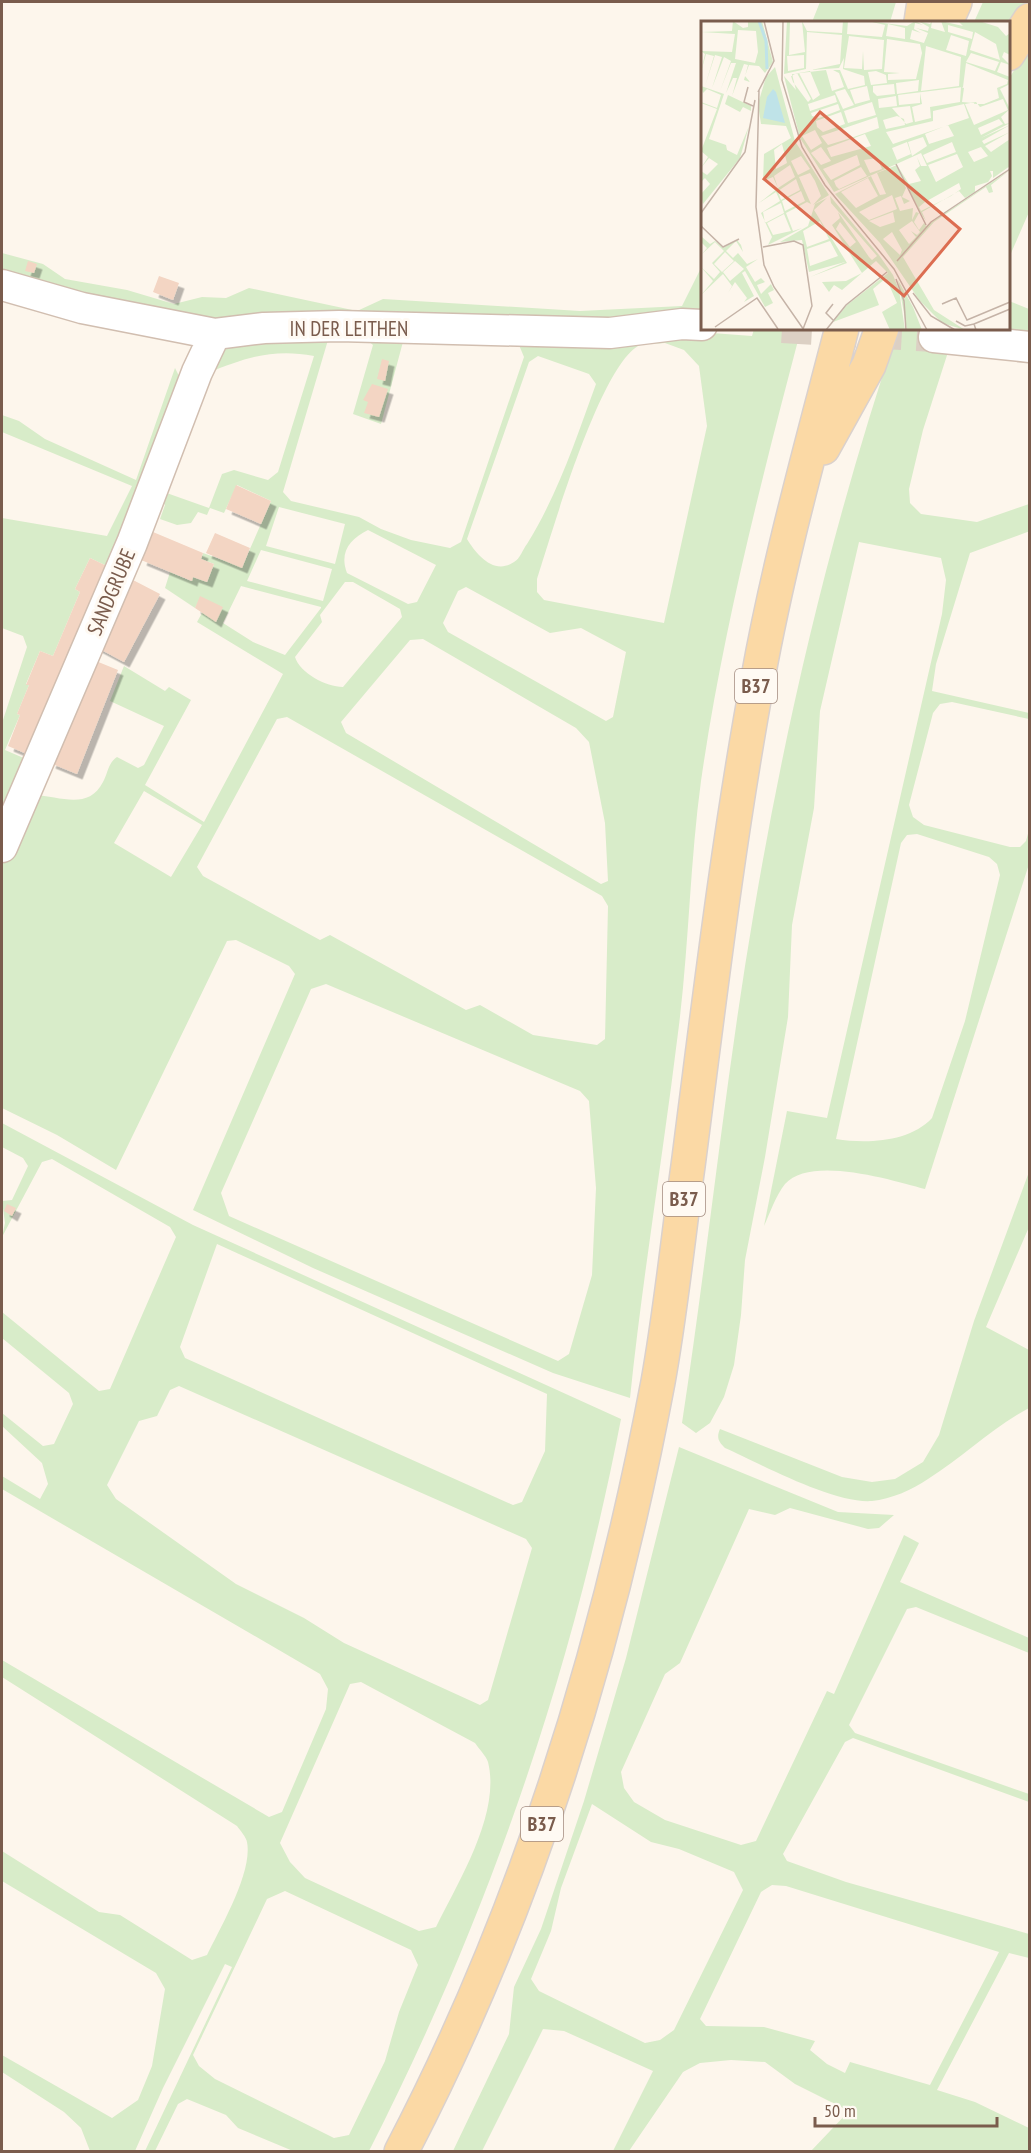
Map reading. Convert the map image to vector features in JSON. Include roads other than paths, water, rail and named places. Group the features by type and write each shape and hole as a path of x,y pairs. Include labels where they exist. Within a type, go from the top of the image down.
{"main road":[{"path":"921,21 924,2"},
{"path":"946,21 955,2"},
{"path":"1010,51 1029,20"},
{"name":"B37","path":"401,2151 474,1998 540,1830 594,1659 638,1481 659,1378 745,756 765,643 841,330"},
{"path":"802,486 869,365 881,330"}],"street":[{"name":"IN DER LEITHEN","path":"2,285 82,308 215,334 264,328 339,326 610,333 682,324 701,325"},
{"name":"SANDGRUBE","path":"2,847 132,543 197,372 215,334"},
{"path":"934,337 1029,348"}],"tunnel":[{"path":"816,330 934,337"}]}
